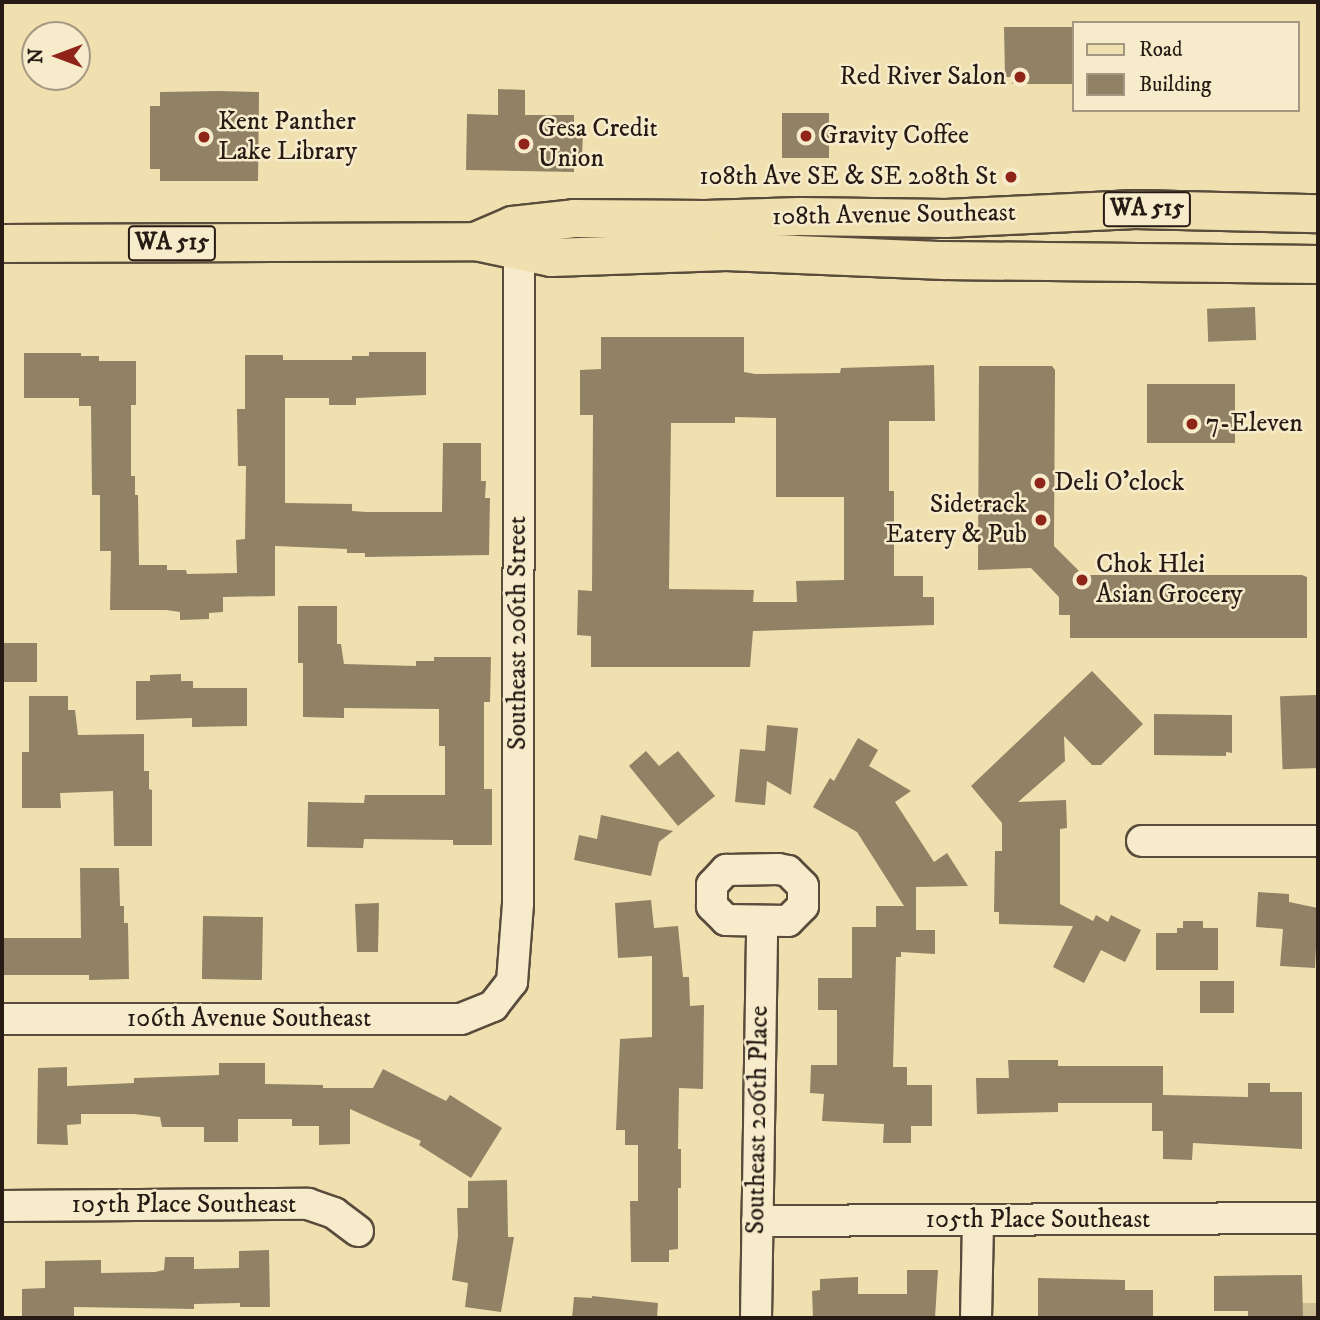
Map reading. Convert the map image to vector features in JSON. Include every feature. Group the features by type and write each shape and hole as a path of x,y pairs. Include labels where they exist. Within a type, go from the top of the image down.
{"main road":[{"name":"108th Avenue Southeast","path":"475,242 512,225 575,218 945,218 1135,209 1318,213"},
{"name":"108th Avenue Southeast","path":"2,243 475,242 519,253 551,257 624,257 726,251 944,260 1318,264"}],"street":[{"name":"Southeast 206th Street","path":"493,1006 512,982 518,904 519,253"},
{"path":"1142,841 1318,841"},
{"name":"Southeast 206th Place","path":"756,1318 762,922"},
{"name":"106th Avenue Southeast","path":"2,1019 461,1019 493,1006"},
{"name":"105th Place Southeast","path":"2,1206 308,1204 334,1213 358,1231"},
{"name":"105th Place Southeast","path":"757,1221 1318,1217"},
{"path":"976,1318 978,1220"}],"shaded area":[{"path":"1269,1303 1318,1303 1318,1318 1269,1318"}],"building":[{"path":"1004,27 1072,27 1072,84 1012,84 1012,77 1005,77"},
{"name":"Gesa Credit Union","path":"498,89 525,90 525,115 574,115 574,133 583,133 582,155 574,155 574,172 466,170 467,114 498,115"},
{"name":"Kent Panther Lake Library","path":"160,92 259,92 258,181 160,181 160,169 150,169 150,106 160,106"},
{"name":"Gravity Coffee","path":"782,113 829,113 829,158 782,158"},
{"name":"7-Eleven","path":"1255,307 1256,340 1208,342 1207,309"},
{"path":"601,337 744,337 744,372 755,374 840,373 841,368 934,365 935,421 889,421 889,491 894,491 894,576 923,576 923,597 934,597 934,625 753,631 750,667 591,667 591,636 577,635 578,590 592,591 593,415 580,415 580,370 601,369","holes":["735,417 776,418 776,497 844,497 844,580 796,581 797,602 753,602 754,590 669,589 671,423 735,423"]},
{"path":"369,352 426,352 426,395 356,398 356,405 329,405 329,398 285,398 285,503 352,504 352,511 366,512 442,512 443,443 481,443 481,481 486,481 485,498 490,498 489,555 365,557 365,553 347,553 347,549 275,546 275,596 223,597 223,612 209,613 209,619 180,620 180,612 166,610 110,610 111,551 100,551 100,495 92,495 91,406 79,406 79,398 24,398 24,353 81,353 81,356 99,356 99,361 136,361 136,405 131,405 131,476 135,476 135,495 138,495 139,565 167,565 167,570 186,570 187,574 237,573 236,540 245,539 246,466 238,466 237,409 245,409 245,355 283,355 283,360 352,360 352,356 369,356"},
{"path":"979,366 1052,366 1055,370 1054,546 1083,575 1302,575 1307,577 1307,638 1070,638 1070,615 1059,615 1059,597 1031,568 978,570"},
{"name":"7-Eleven","path":"1147,384 1235,384 1235,443 1147,443"},
{"path":"298,606 337,606 337,644 341,644 344,664 416,666 416,661 434,661 434,657 491,657 490,702 484,702 484,789 492,789 492,845 453,845 453,840 364,839 363,848 307,847 308,802 364,803 365,795 445,795 445,746 439,746 439,709 344,708 344,718 303,717 303,663 298,663"},
{"path":"2,643 37,643 37,682 2,682"},
{"path":"1092,671 1143,724 1101,765 1092,765 1064,736 1065,761 1018,802 1066,800 1067,828 1060,829 1060,904 1093,921 1096,915 1108,922 1111,915 1141,930 1125,962 1101,950 1084,983 1053,967 1073,926 999,924 999,912 994,912 995,851 1002,851 1002,823 971,786"},
{"path":"181,674 181,681 193,681 193,688 247,688 247,726 192,727 192,718 136,720 136,681 150,681 150,675"},
{"path":"1316,695 1318,768 1283,769 1280,696"},
{"path":"29,696 68,696 68,710 75,710 78,735 144,734 144,771 149,771 149,789 152,790 152,846 114,846 113,791 60,793 61,808 22,808 22,752 29,752"},
{"path":"1154,714 1232,715 1232,753 1226,752 1226,756 1154,755"},
{"path":"767,725 798,728 791,795 767,781 765,805 735,802 740,749 765,751"},
{"path":"858,738 878,750 869,766 911,791 895,802 934,862 947,853 968,886 916,887 916,930 935,930 935,954 901,952 901,957 896,957 893,1067 907,1067 907,1085 932,1085 932,1126 911,1126 911,1143 883,1143 884,1124 822,1121 824,1094 810,1093 811,1065 837,1065 837,1010 818,1010 818,978 852,978 852,927 876,927 876,906 904,906 857,832 813,807 830,778 834,781"},
{"path":"646,751 659,766 678,751 715,796 678,826 629,766"},
{"path":"601,815 673,831 659,842 651,876 574,860 579,835 597,839"},
{"path":"80,868 119,868 120,906 124,906 124,923 128,923 129,979 89,980 89,975 2,975 2,938 81,938"},
{"path":"1258,892 1289,894 1289,902 1318,908 1315,968 1280,966 1283,929 1256,927"},
{"path":"651,900 654,928 678,926 683,977 689,977 690,1006 704,1005 703,1089 679,1088 678,1149 681,1149 681,1188 678,1188 678,1249 669,1250 669,1262 631,1262 630,1201 638,1201 638,1145 625,1145 625,1130 616,1130 620,1039 652,1037 652,956 618,958 615,903"},
{"path":"379,903 378,952 357,952 355,904"},
{"path":"203,916 263,917 262,980 202,979"},
{"path":"1183,921 1203,921 1203,928 1218,928 1218,970 1156,970 1156,933 1177,933 1177,928 1183,928"},
{"path":"1200,981 1234,981 1234,1013 1200,1013"},
{"path":"1008,1060 1058,1060 1058,1066 1163,1066 1163,1095 1248,1097 1248,1083 1270,1083 1270,1092 1302,1092 1302,1149 1193,1143 1192,1160 1163,1159 1163,1131 1152,1131 1152,1103 1058,1103 1058,1112 977,1114 976,1078 1009,1078"},
{"path":"219,1063 265,1063 265,1084 323,1085 323,1088 373,1088 383,1069 446,1101 450,1095 502,1128 471,1178 419,1145 421,1141 350,1109 350,1144 319,1145 319,1126 292,1126 292,1119 238,1119 238,1142 204,1142 204,1127 162,1127 160,1117 134,1114 81,1114 81,1124 67,1125 68,1145 37,1144 38,1068 67,1067 67,1086 134,1083 134,1078 219,1075"},
{"path":"507,1180 508,1237 514,1237 501,1312 465,1307 468,1283 452,1280 458,1236 457,1208 468,1208 468,1181"},
{"path":"269,1250 270,1307 240,1307 240,1303 194,1304 194,1309 74,1307 74,1318 22,1318 22,1289 45,1288 45,1261 101,1260 101,1273 164,1270 165,1257 194,1257 194,1269 239,1268 239,1251"},
{"path":"907,1270 938,1270 935,1318 813,1318 812,1291 820,1290 820,1279 858,1277 858,1294 907,1294"},
{"path":"1302,1275 1303,1318 1248,1318 1248,1311 1214,1311 1214,1276"},
{"path":"1038,1278 1125,1280 1125,1290 1153,1290 1153,1318 1038,1318"},
{"path":"592,1296 658,1303 657,1318 572,1318 574,1297"}],"place":[{"name":"Red River Salon","path":"1020,77"},
{"name":"Gravity Coffee","path":"806,136"},
{"name":"Kent Panther Lake Library","path":"204,137"},
{"name":"Gesa Credit Union","path":"524,144"},
{"name":"108th Ave SE & SE 208th St","path":"1011,177"},
{"name":"7-Eleven","path":"1192,424"},
{"name":"Deli O'clock","path":"1040,483"},
{"name":"Sidetrack Eatery & Pub","path":"1041,520"},
{"name":"Chok Hlei Asian Grocery","path":"1082,580"}]}
